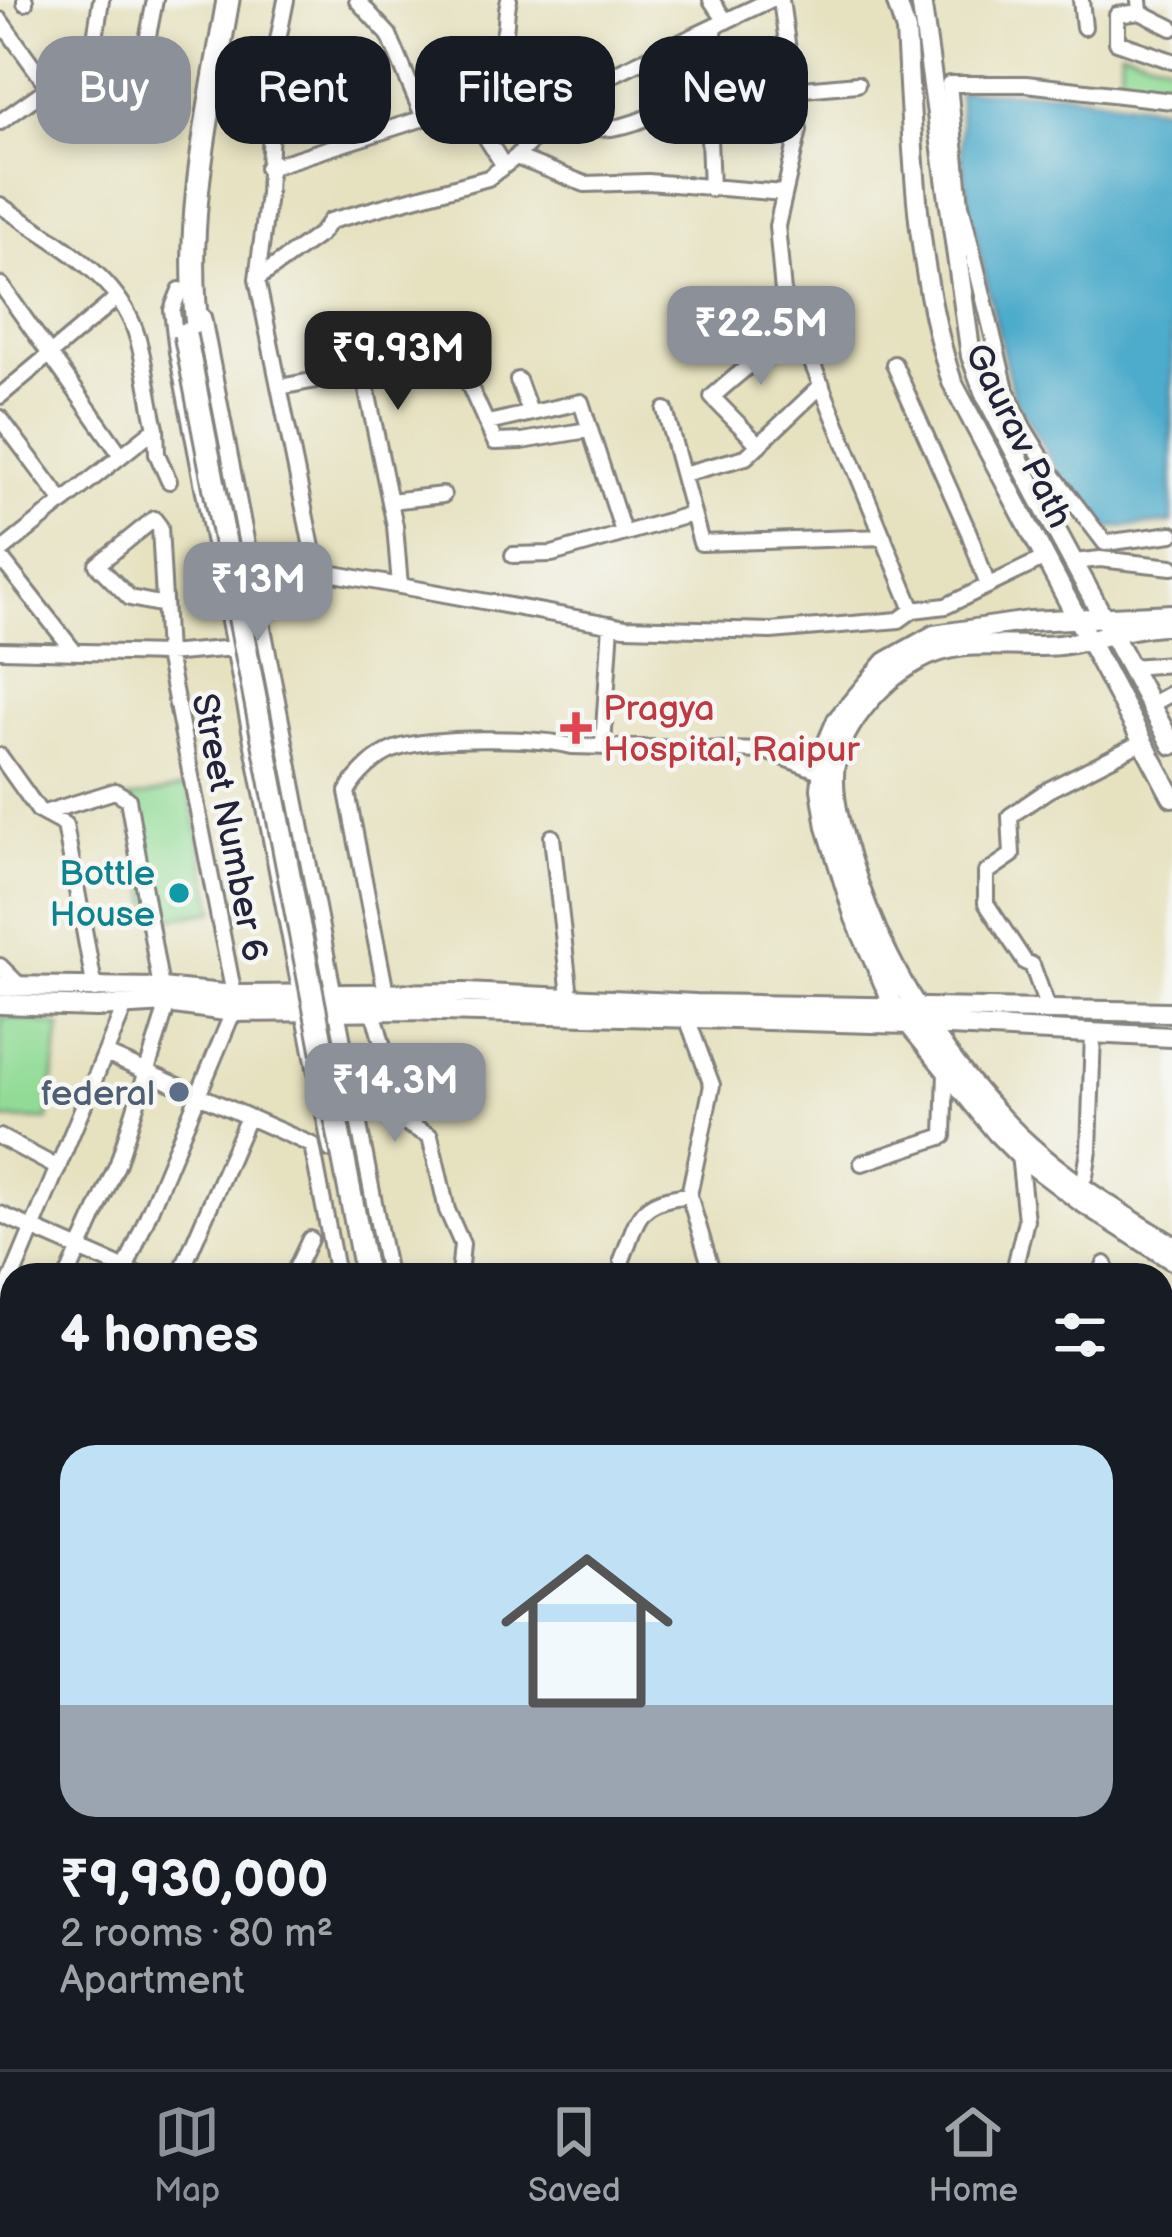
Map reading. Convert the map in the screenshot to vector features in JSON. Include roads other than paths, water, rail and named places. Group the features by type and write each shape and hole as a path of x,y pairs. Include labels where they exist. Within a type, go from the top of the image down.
{"highway":[{"path":"216,0 182,207 186,293 364,1263"},
{"path":"186,293 228,0"},
{"path":"191,334 377,1263"}],"main road":[{"name":"Gaurav Path","path":"896,0 906,31 921,250 932,321 952,382 1172,797"},
{"path":"921,0 970,356 985,394 1172,745"},
{"path":"828,773 848,731 881,690 919,659 969,643 1058,645 1087,638 1107,624 1172,614"},
{"path":"1172,626 1075,618 950,629 886,662 837,721 825,748 827,826 841,876 911,1015 946,1071 1019,1155 1172,1260"},
{"path":"10,986 234,1004 338,1002 386,993 406,1001 688,1021 1048,1009 1172,1012"},
{"path":"0,1004 125,1006 165,996"},
{"path":"338,1002 373,1010 406,1001 570,996 911,1015 1172,1037"},
{"path":"911,1015 1037,1152 1172,1245"}],"street":[{"path":"95,36 101,0"},
{"path":"149,36 155,0"},
{"path":"286,0 274,60 268,194 256,279 315,562 329,573 611,624 771,631 899,620 913,610 946,606 1043,560"},
{"path":"505,36 509,0"},
{"path":"711,0 720,23 717,36"},
{"path":"615,73 770,0"},
{"path":"781,0 786,36"},
{"path":"1081,0 1084,27"},
{"path":"267,168 424,118 389,34 362,2"},
{"path":"1172,28 1140,6 1117,15 1117,42 1172,61"},
{"path":"0,20 36,70"},
{"path":"808,88 856,83"},
{"path":"1172,101 1026,84 949,84 961,205 1006,389 1023,427 1105,543 1172,534"},
{"path":"0,122 36,97"},
{"path":"496,144 510,162 585,184 648,182 784,194"},
{"path":"256,279 320,234 329,221 488,178 528,144"},
{"path":"709,144 711,189"},
{"path":"796,144 777,226 783,292 913,610"},
{"path":"0,205 100,275 131,319 156,428 157,454 169,482"},
{"path":"1,285 121,455"},
{"path":"354,1263 177,352 172,310 186,293 206,323 386,1263"},
{"path":"0,396 117,298"},
{"path":"759,445 712,397 743,370 802,336"},
{"path":"894,364 988,586"},
{"path":"280,387 363,371 390,501 400,586"},
{"path":"518,380 530,412"},
{"path":"683,474 746,457 822,385"},
{"path":"470,387 495,442 588,430"},
{"path":"488,423 581,402 623,532"},
{"path":"665,410 701,543 884,537"},
{"path":"0,418 63,502"},
{"path":"74,651 0,555 156,428"},
{"path":"390,501 442,495"},
{"path":"513,555 552,554 692,514"},
{"name":"Street Number 6","path":"164,605 130,598 97,566 154,519 160,527 167,653 234,1004"},
{"path":"1074,562 1100,559 1172,567"},
{"path":"603,746 611,624"},
{"path":"167,653 234,648"},
{"name":"Street Number 6","path":"0,650 167,653"},
{"path":"1130,667 1172,664"},
{"path":"1150,705 1172,693"},
{"path":"386,993 347,792 380,758 409,747 550,741 572,746 765,751 828,773"},
{"path":"1048,1009 1032,965 1024,962 986,903 986,873 1012,855 1010,816 1048,790 1142,742"},
{"path":"0,756 44,813 65,825 95,990"},
{"path":"44,813 115,791 128,799 165,996 148,1072 118,1163 73,1263"},
{"path":"552,837 570,996"},
{"path":"0,966 10,986"},
{"path":"133,1263 234,1004"},
{"path":"17,1263 125,1006"},
{"path":"373,1010 403,1122 430,1136 447,1210 462,1244 460,1263"},
{"path":"688,1021 712,1085 688,1195 708,1263"},
{"path":"1085,1176 1093,1033"},
{"path":"106,1054 312,1145 335,1263"},
{"path":"862,1163 944,1136 946,1071"},
{"path":"185,1263 248,1117"},
{"path":"0,1138 58,1168"},
{"path":"1015,1263 1026,1220 1019,1155"},
{"path":"622,1260 642,1214 658,1199 688,1195"},
{"path":"0,1214 109,1263"},
{"path":"299,1263 310,1239"}],"water":[{"path":"959,91 1058,92 1172,109 1172,523 1099,529 1056,469 1013,395 970,212"}],"place":[{"name":"Pragya Hospital, Raipur","path":"576,728"},
{"name":"Bottle House","path":"179,893"},
{"name":"federal","path":"179,1092"}]}
